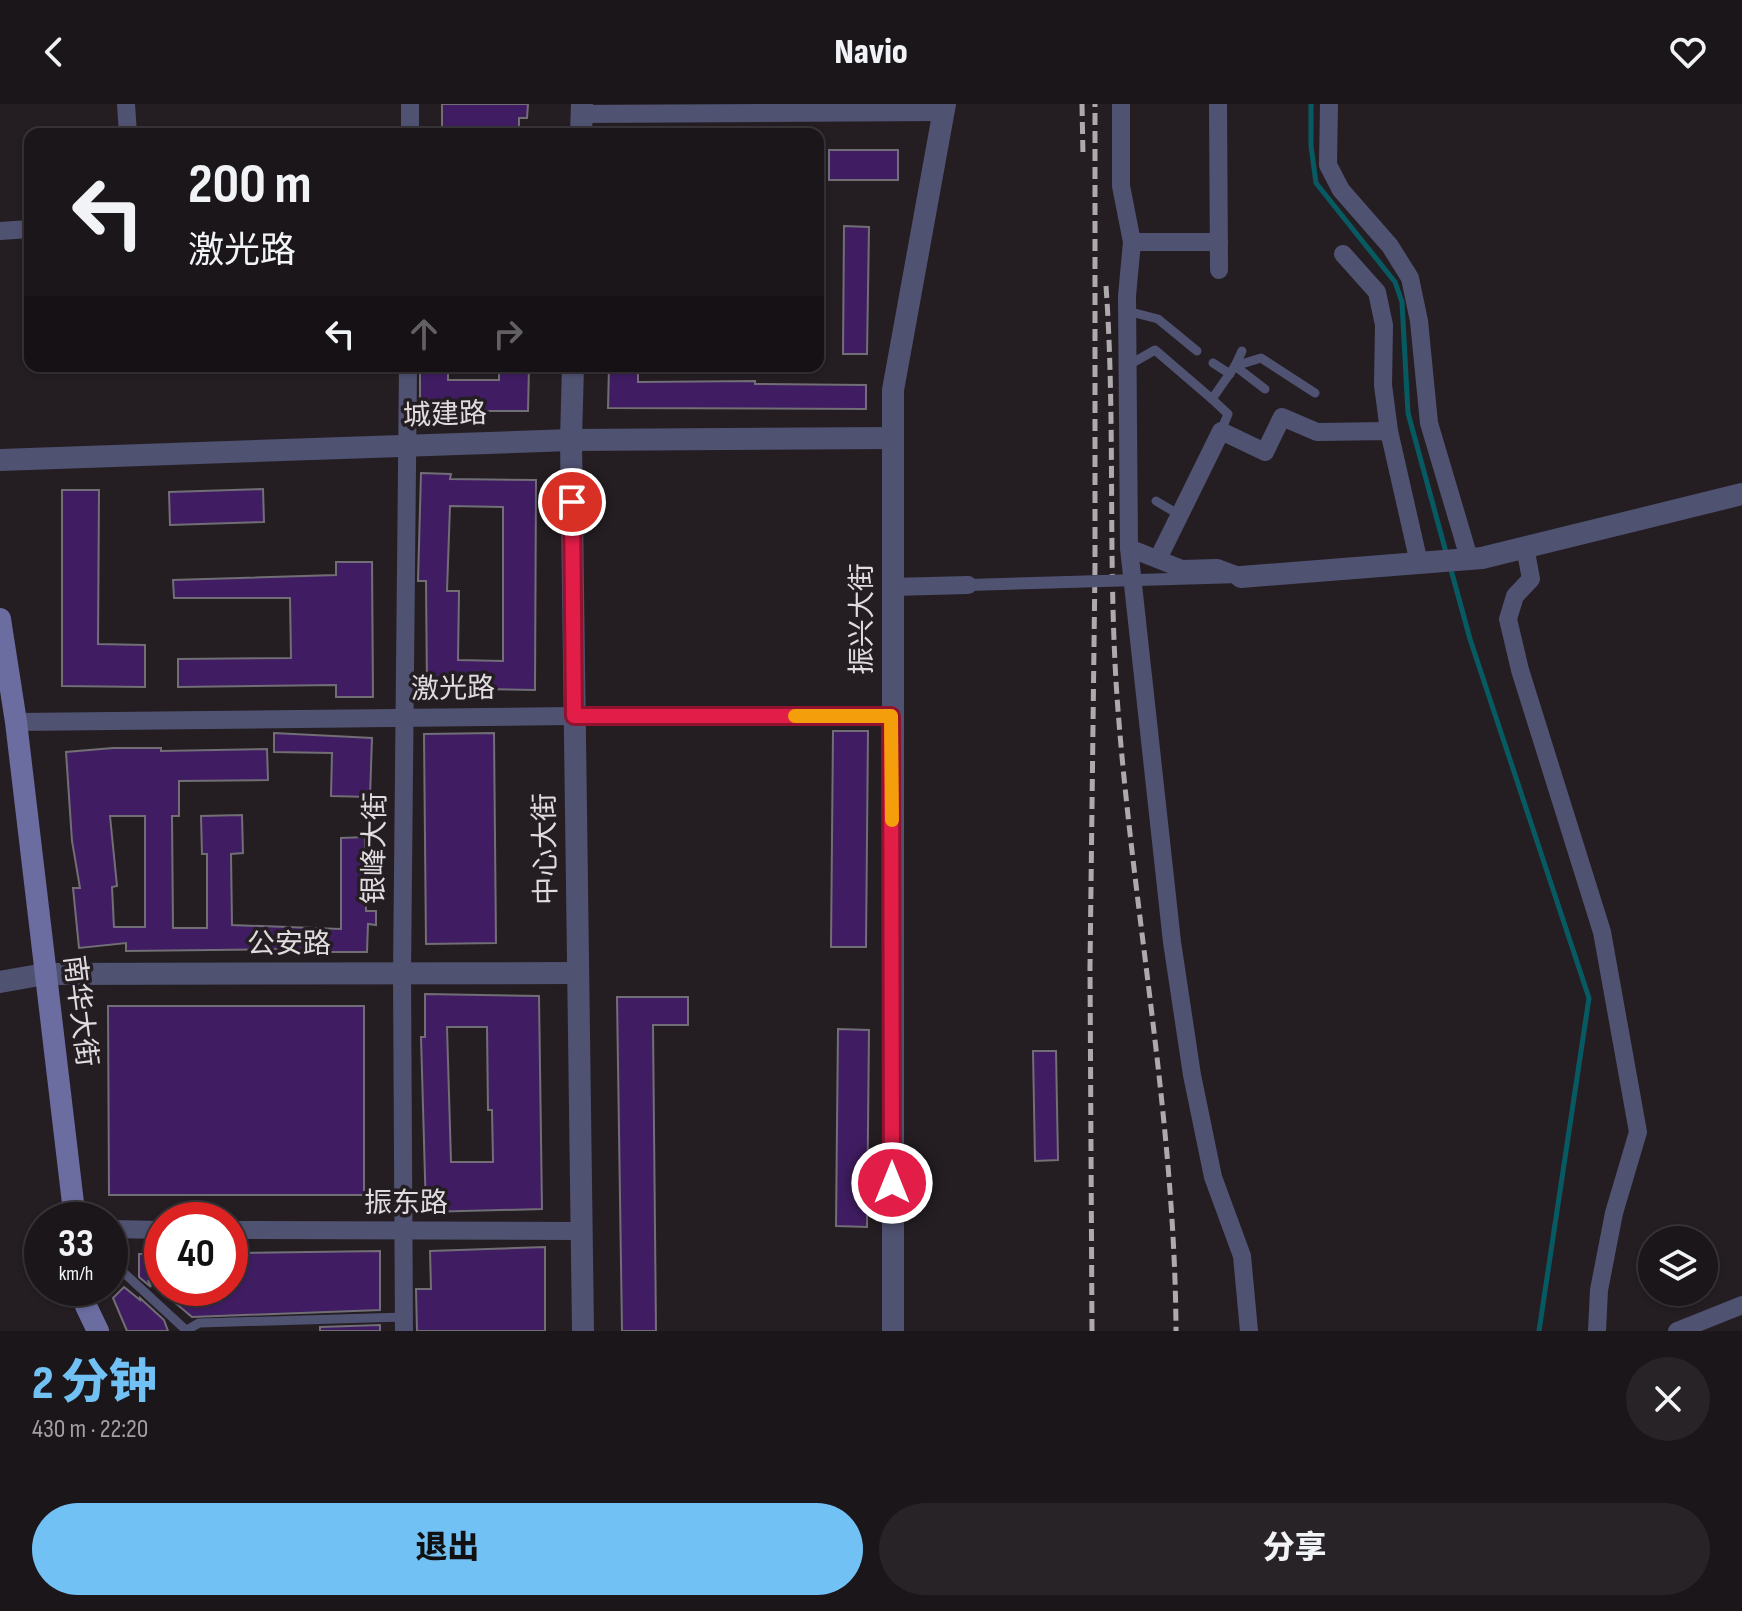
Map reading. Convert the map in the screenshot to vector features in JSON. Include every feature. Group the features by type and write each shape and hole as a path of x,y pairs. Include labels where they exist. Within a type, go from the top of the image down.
{"main road":[{"name":"南华大街","path":"0,619 16,722 73,1202"},
{"path":"86,1306 98,1331"}],"street":[{"path":"126,104 128,128"},
{"path":"410,104 410,128"},
{"path":"1121,104 1121,186 1132,242 1127,311 1129,548 1172,942 1192,1075 1213,1177 1242,1256 1249,1331"},
{"path":"1218,104 1219,270"},
{"path":"1329,104 1328,165 1341,190 1390,246 1410,278 1419,321 1429,423 1455,560"},
{"path":"581,117 944,108"},
{"name":"振兴大街","path":"893,1331 893,390 944,108"},
{"path":"0,231 24,229"},
{"path":"1132,242 1219,242"},
{"path":"1343,254 1377,292 1384,325 1383,385 1389,431 1419,563"},
{"name":"银峰大街","path":"404,1324 402,974 408,372"},
{"name":"中心大街","path":"573,372 571,440 583,1331"},
{"path":"1158,559 1221,431 1265,452 1282,417 1317,432 1389,431"},
{"name":"城建路","path":"0,460 571,440 893,438"},
{"path":"892,587 1241,577 1455,560 1525,547 1742,494"},
{"path":"1525,547 1531,579 1515,596 1508,619 1520,670 1602,932 1638,1132 1611,1228 1599,1290 1597,1331"},
{"path":"1129,548 1182,569 1217,568 1241,577"},
{"name":"激光路","path":"16,722 891,716"},
{"name":"公安路","path":"0,982 45,974 578,973"},
{"name":"振东路","path":"248,1230 582,1231"},
{"path":"1677,1331 1742,1305"}],"lane":[{"path":"1127,311 1158,319 1197,351"},
{"path":"1127,366 1155,350 1228,414 1221,431"},
{"path":"1212,399 1242,351"},
{"path":"1232,370 1261,358 1315,393"},
{"path":"1213,363 1265,389"},
{"path":"1156,501 1178,514"},
{"path":"128,1276 187,1330 199,1323 311,1318 404,1324"},
{"path":"311,1318 311,1331"}],"building":[{"path":"442,104 528,104 527,118 519,118 519,128 442,128"},
{"path":"829,150 898,150 898,180 829,180"},
{"path":"844,226 869,227 867,354 843,354"},
{"path":"420,372 448,372 448,380 499,380 499,372 529,372 528,411 420,411"},
{"path":"609,372 638,372 638,382 755,381 755,384 866,385 866,409 608,408"},
{"path":"421,473 451,474 450,479 536,480 535,690 427,688 426,581 418,581","holes":["450,506 503,507 503,661 458,660 459,591 447,591"]},
{"path":"263,489 264,522 170,525 169,492"},
{"path":"62,490 99,490 98,644 145,645 145,687 62,686"},
{"path":"336,562 372,562 373,697 336,697 336,685 178,687 178,659 291,658 290,598 174,598 173,580 336,575"},
{"path":"833,731 868,731 866,947 831,947"},
{"path":"274,733 372,738 370,797 331,796 332,753 274,752"},
{"path":"494,733 496,943 426,944 424,734"},
{"path":"113,748 161,748 161,751 267,749 268,780 179,781 179,816 172,816 173,928 207,928 207,854 202,854 201,816 242,815 243,853 231,854 232,925 341,929 341,838 365,837 366,911 376,911 376,925 368,924 367,952 289,952 289,949 126,951 126,943 79,948 73,888 80,888 72,841 66,752","holes":["110,816 145,816 145,927 114,927 112,887 117,886"]},
{"path":"425,994 539,996 542,1209 426,1212 421,1037 425,1037","holes":["447,1027 487,1027 488,1110 492,1110 493,1162 451,1162"]},
{"path":"617,997 688,997 688,1025 653,1025 656,1331 622,1331"},
{"path":"108,1006 364,1006 364,1195 109,1195"},
{"path":"838,1029 869,1030 867,1227 836,1226"},
{"path":"1033,1051 1056,1051 1058,1160 1035,1161"},
{"path":"545,1247 545,1331 417,1331 416,1289 431,1289 430,1251"},
{"path":"380,1251 380,1310 192,1317 179,1306 248,1306 248,1253"},
{"path":"139,1254 144,1254 144,1281 139,1277"},
{"path":"128,1290 164,1320 168,1331 127,1331 116,1306 128,1306"},
{"path":"380,1325 380,1331 320,1331 320,1327"}],"waterway":[{"path":"1311,104 1311,146 1316,183 1395,282 1402,302 1408,413 1447,556"},
{"path":"1450,566 1470,639 1589,998 1539,1331"}],"railway":[{"path":"1082,104 1083,156"},
{"path":"1092,1331 1090,967 1095,566 1095,104"},
{"path":"1106,286 1118,710 1169,1175 1176,1331"}],"slow traffic":[{"path":"795,716 891,716 892,820"}],"route":[{"path":"572,502 574,716 891,716 892,1183"}]}
